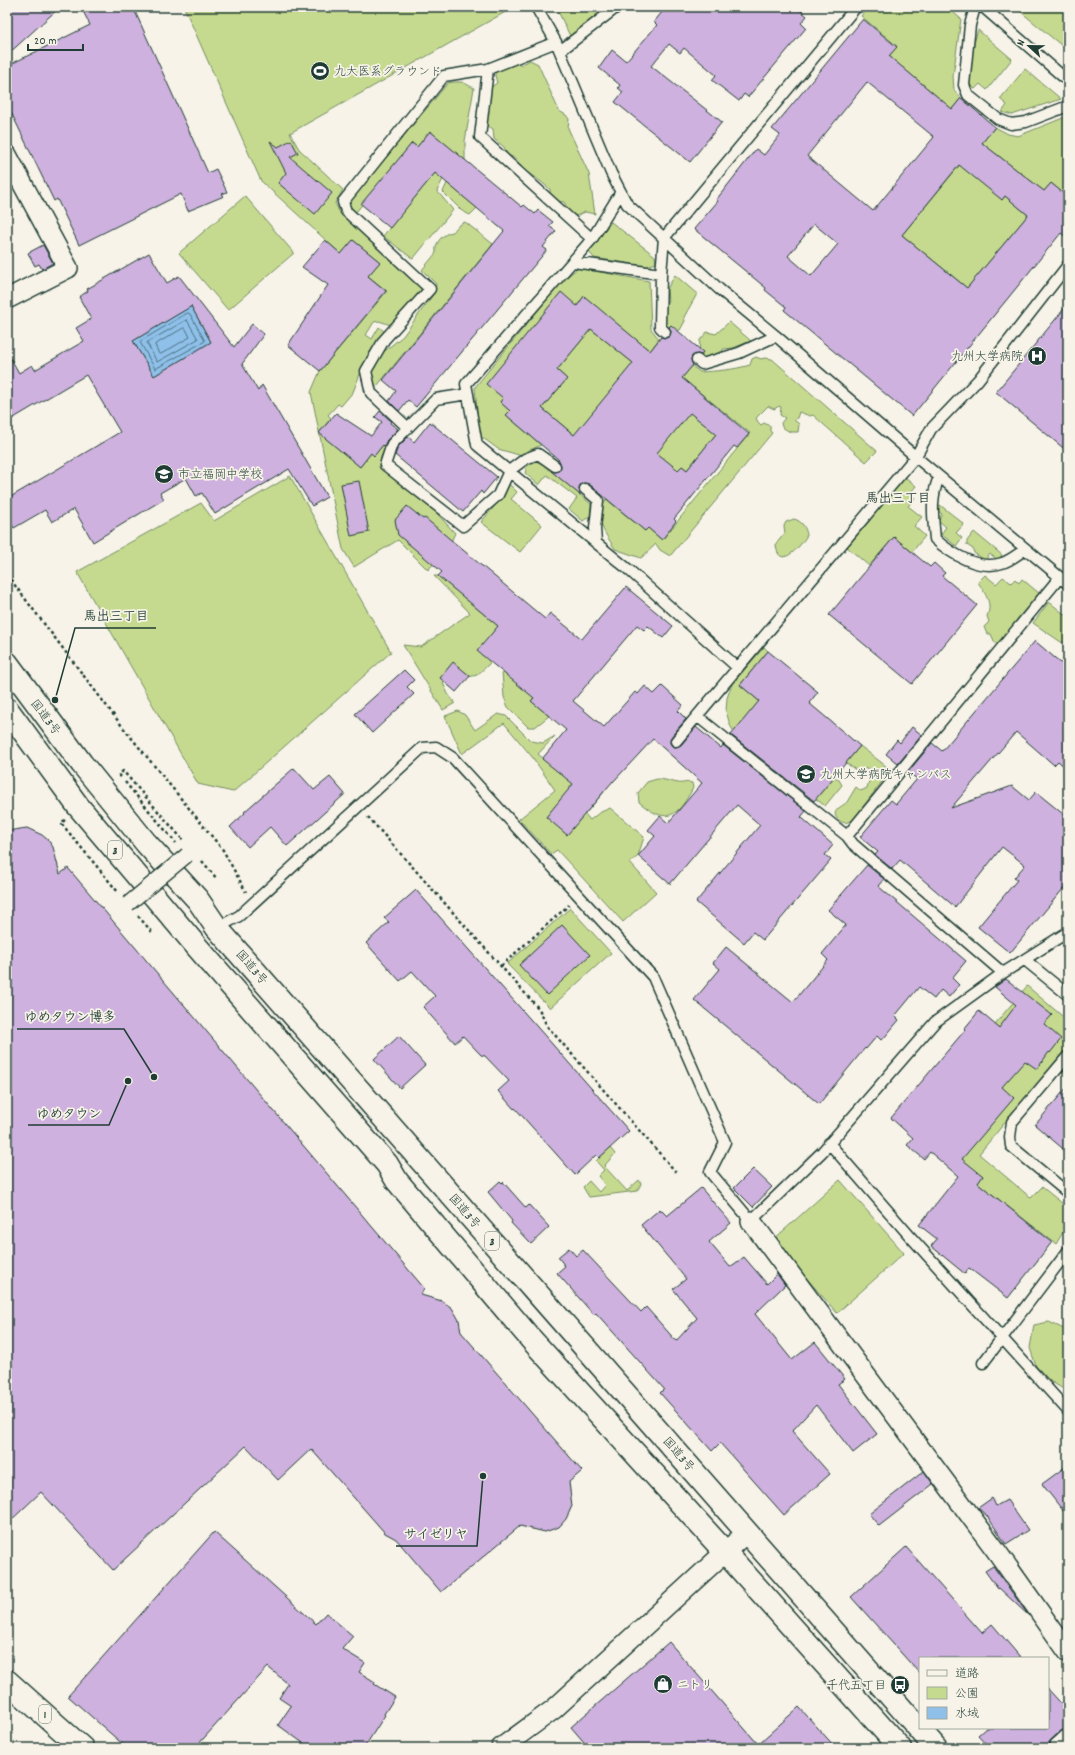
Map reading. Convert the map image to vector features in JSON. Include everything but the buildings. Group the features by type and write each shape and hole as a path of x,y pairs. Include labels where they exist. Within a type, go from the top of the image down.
{"highway":[{"name":"国道3号","path":"7,663 82,764 146,843 198,900 217,928 919,1729"},
{"name":"3","path":"7,709 78,806 198,948 387,1164 397,1180 530,1338 725,1552 900,1748"},
{"name":"1","path":"7,1681 82,1748"},
{"name":"1","path":"7,1694 65,1748"},
{"name":"国道3号","path":"919,1729 936,1748"}],"street":[{"path":"7,155 68,268 7,298"},
{"path":"128,904 187,849"},
{"path":"751,1221 995,1549 1068,1652"},
{"path":"501,1748 554,1709 747,1532"},
{"path":"1058,1748 1068,1739"}],"lane":[{"path":"536,7 558,46 611,173 627,204 719,289 776,336 939,477 1064,580 847,836"},
{"path":"407,427 371,393 366,371 384,340 430,288 346,211 343,202 444,76 488,70 558,46 617,7"},
{"path":"665,332 660,327 661,274 664,238 856,7"},
{"path":"975,7 970,25 964,85 968,95 998,119 1011,124 1026,122 1068,106"},
{"path":"983,7 1068,81"},
{"path":"488,70 480,137 592,239"},
{"path":"621,192 592,239 466,384 477,445 629,570 738,668"},
{"path":"572,262 661,274"},
{"path":"676,741 916,456 931,430 978,380 1068,265"},
{"path":"697,360 702,364 739,353 776,336"},
{"path":"468,394 436,399 392,444 386,465 463,526 498,495 509,471 525,459 538,454 555,466"},
{"path":"939,477 935,487 932,504 935,539 947,550 981,565 1002,564 1026,549"},
{"path":"585,490 598,500 594,528 596,543"},
{"path":"697,716 847,836 853,844 1003,973"},
{"path":"217,928 239,916 422,748 436,747 453,758 653,977 726,1142 710,1172 751,1221 822,1152 935,1022 1003,973 1068,932"},
{"path":"1025,960 1068,995"},
{"path":"1068,1056 1012,1122 1010,1137 1011,1146 1068,1193"},
{"path":"829,1143 908,1234 1002,1337 1014,1353 1068,1411"},
{"path":"983,1362 1068,1250"}],"path":[{"path":"7,575 125,730 223,850 246,892"},
{"path":"123,771 187,849 119,775 123,771"},
{"path":"367,815 539,1009 547,1026 676,1172"},
{"path":"202,861 218,879"},
{"path":"501,966 570,903"},
{"path":"128,904 152,932"}],"green space":[{"path":"184,7 507,7 509,10 290,133 299,149 343,190 335,203 340,213 420,283 421,289 420,294 391,325 379,321 374,322 366,335 372,339 379,327 385,332 367,356 353,392 341,406 338,404 328,415 331,418 319,433 311,392 320,371 387,291 368,276 380,262 353,240 341,254 261,181"},
{"path":"556,7 607,7 570,36"},
{"path":"868,7 947,7 961,19 953,76 954,90 961,98 952,109 889,56 897,46 861,16"},
{"path":"1015,7 1068,7 1068,49 1067,50"},
{"path":"978,30 1012,59 987,90 980,84 975,89 971,87 969,83 974,43"},
{"path":"530,60 538,64 559,111 566,115 569,119 568,128 589,174 595,214 585,212 576,216 569,212 564,202 556,201 550,195 550,189 520,165 516,159 507,154 504,147 494,139 493,129 485,124 488,89 497,83 495,75 496,69 517,62 521,65"},
{"path":"1025,69 1061,99 1012,115 1002,112 1007,105 1000,99"},
{"path":"462,82 474,88 465,141 465,161 430,131 417,147 412,143 356,212 349,205 352,198 448,83"},
{"path":"1068,116 1068,197 1051,183 1044,191 982,143 995,127 1008,134 1018,136"},
{"path":"963,161 1002,200 1005,196 1028,215 967,288 902,235"},
{"path":"435,173 443,179 437,191 453,210 413,259 383,236"},
{"path":"447,183 477,208 470,215 462,211 443,192"},
{"path":"245,196 294,253 228,310 179,253"},
{"path":"465,222 493,244 377,386 373,384 371,370 376,358 403,336 435,292 436,284 422,270 436,253 436,246 440,239 446,234 453,232 458,226"},
{"path":"611,222 655,256 656,263 647,266 594,258 589,252"},
{"path":"578,268 649,281 651,329 659,339 650,351 584,297 500,402 510,411 506,415 541,445 519,455 498,449 479,435 475,387 563,280"},
{"path":"675,275 697,294 684,317 685,321 680,330 670,330 664,321 664,306 668,301 667,289"},
{"path":"729,322 751,341 733,348 723,349 722,353 706,360 699,354 700,340 707,332 716,334"},
{"path":"591,329 638,367 578,438 542,408 567,379 557,370"},
{"path":"756,357 761,359 772,359 877,451 866,462 813,415 810,416 799,412 797,418 794,420 799,424 798,432 790,432 782,427 781,423 785,418 780,415 781,407 779,406 774,409 768,406 756,418 761,425 764,423 770,426 770,431 772,433 670,556 660,550 656,544 641,558 615,549 602,526 601,514 606,499 645,531 648,528 662,540 750,433 682,378 692,366 700,372 719,371 750,365 752,359"},
{"path":"667,393 716,434 687,470 682,466 642,493"},
{"path":"394,426 381,457 380,468 432,508 455,533 449,546 428,570 398,540 354,567 343,549 319,433 360,467 371,453 374,456 382,446 379,443"},
{"path":"536,461 544,465 591,504 590,516 583,521 569,509 577,498 547,475 539,485 525,473 527,466"},
{"path":"290,476 391,652 233,792 198,784 77,572 201,503 214,521"},
{"path":"905,477 916,486 910,493 915,498 908,506 922,517 914,526 925,536 912,552 894,537 869,566 847,547"},
{"path":"508,483 517,492 511,499 542,525 520,552 481,522 499,501"},
{"path":"940,505 964,524 956,533 962,538 956,546 941,534 946,527 938,520 942,514 936,509"},
{"path":"794,519 803,525 807,535 796,550 785,557 781,556 778,552 776,544 785,533 784,526 786,522"},
{"path":"974,532 1002,555 998,560 990,554 985,560 974,553 973,549 967,545 967,541"},
{"path":"985,575 996,584 1003,577 1011,583 1015,579 1019,583 1022,579 1040,594 1012,626 1010,632 1004,633 1005,638 999,643 995,643 991,634 987,634 984,627 989,622 987,616 989,611 989,603 978,582"},
{"path":"434,576 438,576 511,637 489,664 477,675 443,683 448,694 455,703 443,710 403,645 421,647 470,613"},
{"path":"1049,602 1068,617 1068,643 1061,642 1033,623"},
{"path":"764,647 768,651 740,685 759,701 818,796 830,782 831,774 839,780 842,785 825,806 765,759 734,732 730,725 726,711 727,698 732,684"},
{"path":"502,672 539,691 531,701 549,716 535,727 528,727 508,707 504,697"},
{"path":"458,711 465,715 475,730 498,714 506,716 531,741 543,743 555,736 538,754 561,774 571,762 604,792 585,814 590,820 599,813 610,808 644,837 638,856 630,863 656,892 623,922 557,850 551,854 519,819 555,790 533,758 504,723 462,754 445,716"},
{"path":"860,746 891,770 852,821 843,822 836,817 836,812 847,802 856,787 861,791 867,788 872,770 866,768 860,773 846,763"},
{"path":"657,779 678,783 692,783 693,788 682,806 670,815 664,816 657,814 639,802 638,793 647,782"},
{"path":"570,908 611,953 550,1008 507,964"},
{"path":"1027,986 1068,1021 1068,1046 979,1154 1031,1198 1042,1187 1068,1208 1068,1224 1056,1244 978,1183 983,1176 936,1145 1023,1048 995,1024"},
{"path":"610,1148 615,1154 604,1166 627,1191 639,1180 641,1184 637,1191 589,1197 583,1187 589,1181 599,1192 605,1185 598,1176 604,1170 596,1161"},
{"path":"840,1180 904,1253 837,1313 773,1240"},
{"path":"1049,1322 1068,1331 1068,1394 1065,1390 1050,1381 1036,1366 1030,1348 1034,1325"}],"water":[{"path":"191,306 211,342 154,376 133,341"}],"place":[{"name":"九大医系グラウンド","path":"320,71"},
{"name":"九州大学病院","path":"1037,356"},
{"name":"市立福岡中学校","path":"164,474"},
{"name":"馬出三丁目","path":"55,700"},
{"name":"九州大学病院キャンパス","path":"806,774"},
{"name":"ゆめタウン博多","path":"154,1077"},
{"name":"ゆめタウン","path":"128,1081"},
{"name":"サイゼリヤ","path":"483,1476"},
{"name":"ニトリ","path":"663,1684"},
{"name":"千代五丁目","path":"900,1685"}],"district":[{"name":"馬出三丁目","path":"898,497"}]}
